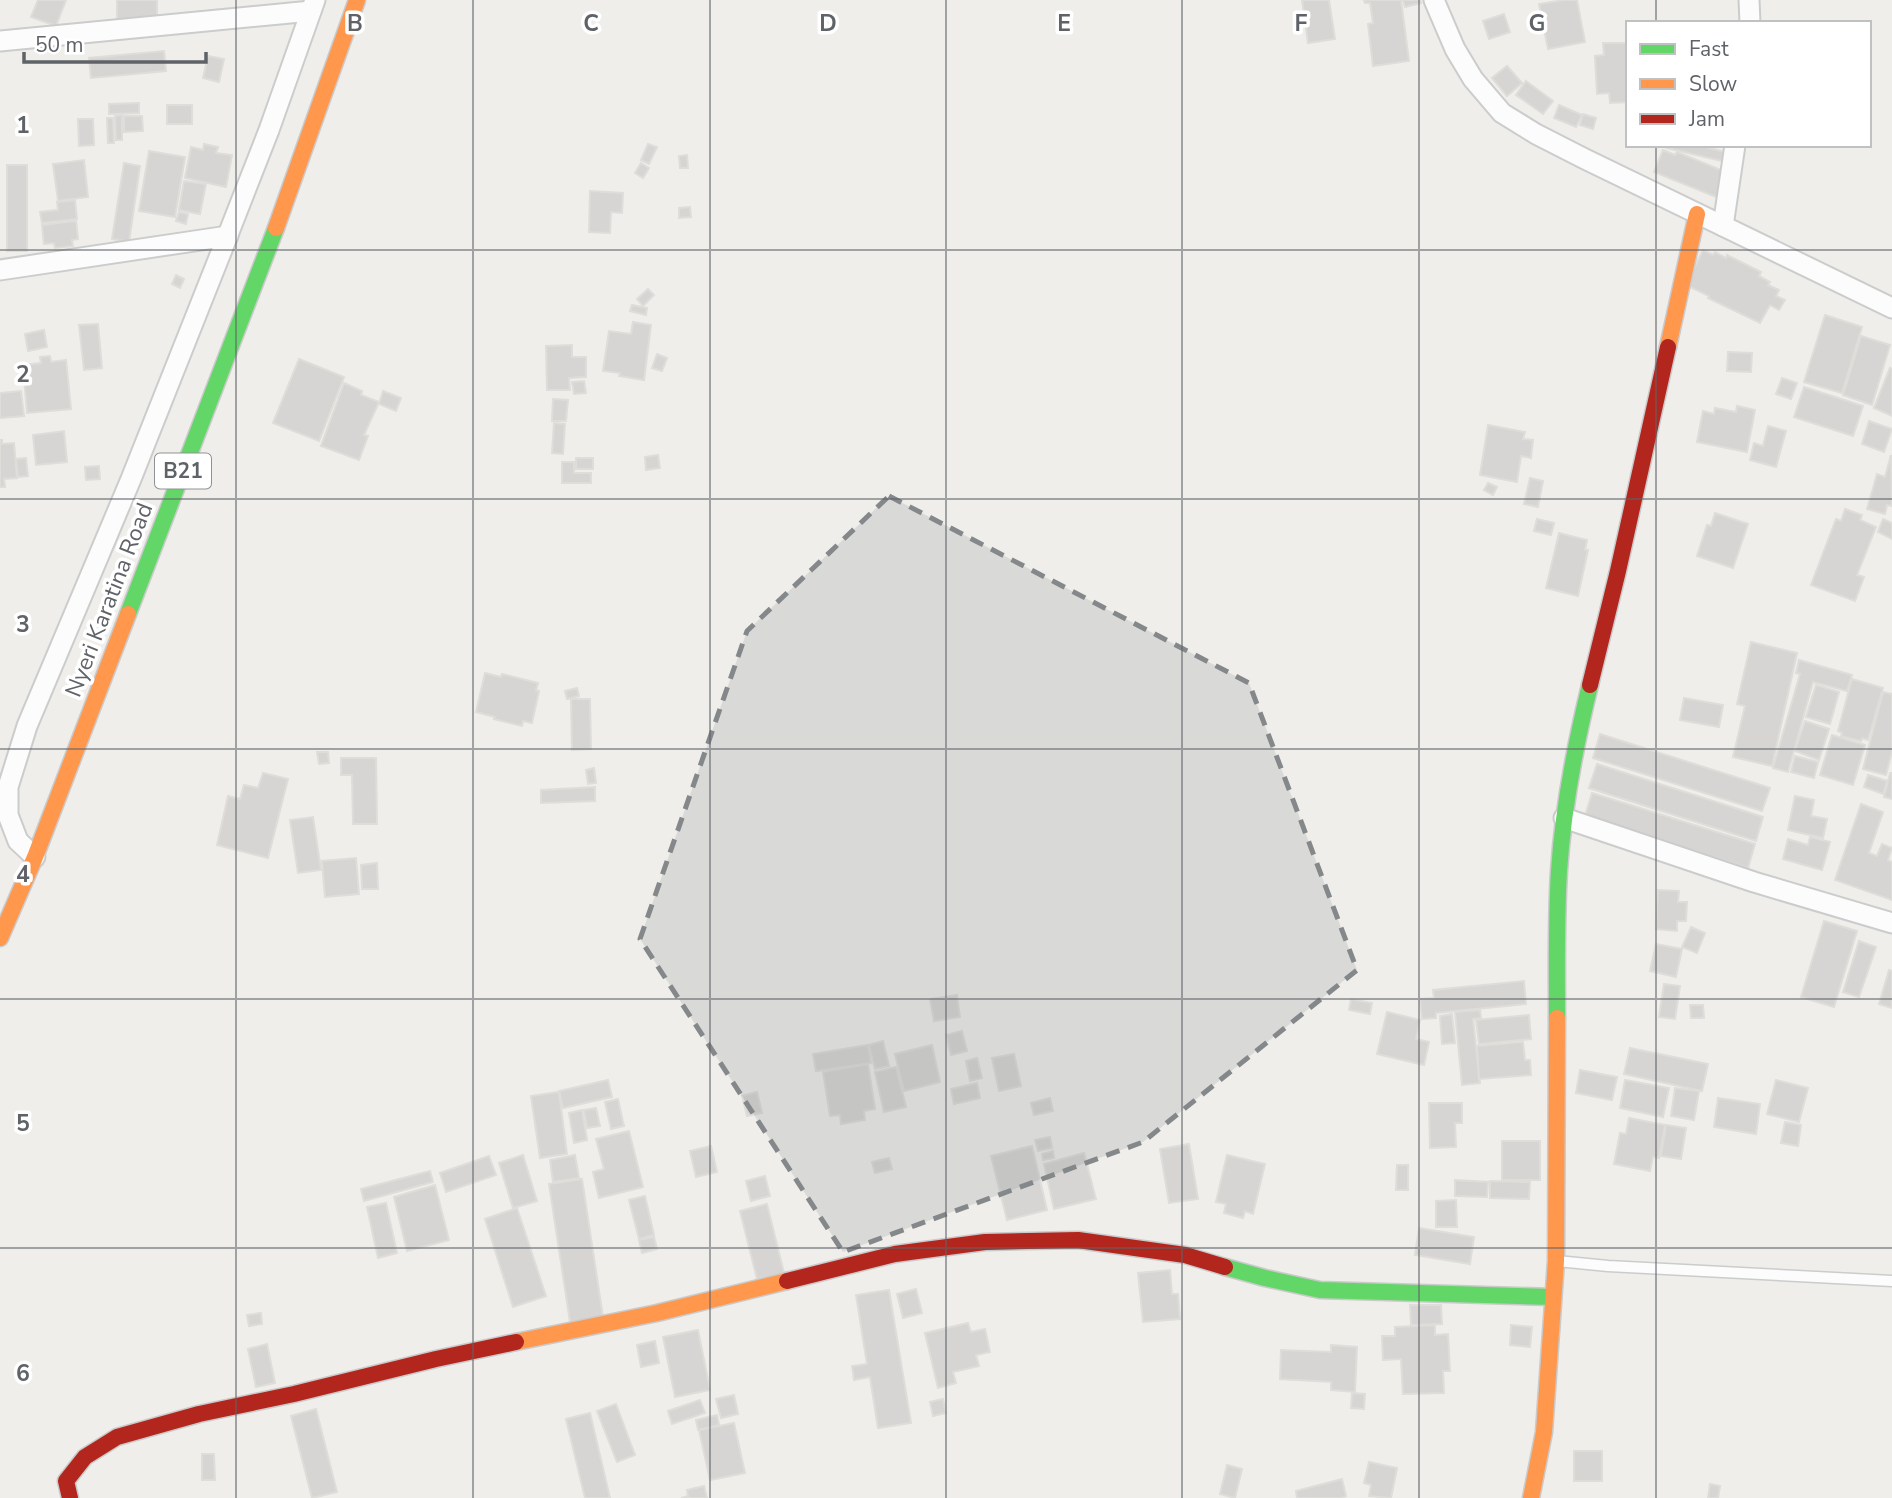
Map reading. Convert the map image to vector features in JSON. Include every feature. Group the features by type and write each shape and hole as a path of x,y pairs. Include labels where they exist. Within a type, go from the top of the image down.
{"main road":[{"name":"Nyeri Karatina Road","path":"0,938 35,857 279,221 357,0"},
{"path":"1531,1498 1544,1432 1556,1261 1557,934 1564,818 1581,722 1618,571 1697,214"},
{"path":"70,1498 66,1481 85,1457 117,1437 199,1414 436,1359 657,1313 895,1254 972,1243 1078,1240 1185,1255 1265,1278 1320,1290 1553,1297"}],"street":[{"path":"1434,0 1455,49 1474,79 1502,113 1536,134 1892,308"},
{"path":"1749,0 1750,21"},
{"path":"0,41 313,6 228,236 131,479 27,726 8,787 8,815 18,841 35,857"},
{"path":"1723,226 1735,147"},
{"path":"0,270 228,236"},
{"path":"1564,818 1892,923"}],"lane":[{"path":"1556,1261 1892,1281"}],"highlighted area":[{"path":"889,496 1249,683 1357,970 1143,1142 843,1252 640,939 747,631"}],"building":[{"path":"38,0 66,0 56,26 31,17"},
{"path":"117,0 157,0 157,23 117,22"},
{"path":"1302,0 1329,0 1335,39 1308,43"},
{"path":"1364,0 1401,0 1409,61 1373,66 1368,24 1373,23 1370,3 1365,3"},
{"path":"1403,0 1420,0 1421,3 1405,7"},
{"path":"1577,0 1585,42 1548,49 1539,4"},
{"path":"1504,14 1510,32 1489,39 1483,21"},
{"path":"1603,43 1626,43 1626,102 1610,103 1609,93 1597,94 1595,56 1604,55"},
{"path":"164,51 166,71 91,78 89,58"},
{"path":"208,56 224,59 219,82 203,78"},
{"path":"1507,66 1522,83 1507,96 1492,78"},
{"path":"1526,81 1553,101 1543,114 1516,95"},
{"path":"139,103 139,113 109,114 109,104"},
{"path":"167,105 192,105 192,124 167,124"},
{"path":"1559,105 1582,115 1576,127 1554,118"},
{"path":"1583,114 1596,118 1593,129 1580,125"},
{"path":"122,115 122,140 116,140 115,116"},
{"path":"124,116 142,116 143,131 124,132"},
{"path":"107,118 113,118 114,143 108,143"},
{"path":"78,119 93,119 94,145 79,146"},
{"path":"204,144 218,147 216,153 232,155 226,187 185,178 191,147 203,150"},
{"path":"648,144 657,147 649,164 641,160"},
{"path":"1706,147 1725,152 1722,161 1667,148"},
{"path":"1663,150 1675,155 1677,152 1726,172 1716,197 1654,172"},
{"path":"149,151 185,157 175,217 139,211"},
{"path":"687,155 688,168 680,168 679,156"},
{"path":"84,160 88,197 58,201 53,164"},
{"path":"124,163 140,166 129,242 112,239"},
{"path":"641,163 649,168 643,178 635,173"},
{"path":"7,165 27,165 27,251 7,251"},
{"path":"184,181 206,184 200,214 179,210"},
{"path":"590,191 623,193 622,213 611,212 610,233 589,232"},
{"path":"75,200 77,219 42,223 40,212 58,210 57,202"},
{"path":"690,207 691,217 679,218 679,208"},
{"path":"179,212 188,214 186,224 176,221"},
{"path":"76,221 78,239 72,240 73,246 55,248 54,243 44,244 42,225"},
{"path":"1703,250 1726,258 1727,255 1761,272 1759,276 1770,282 1768,285 1779,290 1776,296 1785,300 1779,310 1770,305 1760,323 1686,285"},
{"path":"176,275 184,279 180,288 172,284"},
{"path":"648,289 654,295 643,306 637,299"},
{"path":"632,305 647,308 646,315 630,311"},
{"path":"1825,315 1862,327 1842,393 1804,382"},
{"path":"633,322 651,325 644,380 603,371 609,331 631,334"},
{"path":"98,324 102,368 84,370 79,325"},
{"path":"44,330 47,347 28,351 25,334"},
{"path":"1861,336 1890,345 1872,405 1843,395"},
{"path":"572,345 572,357 586,357 586,377 569,378 570,390 547,390 546,346"},
{"path":"1728,352 1752,353 1751,372 1727,371"},
{"path":"657,354 667,358 662,371 652,368"},
{"path":"50,356 51,362 66,360 71,409 27,413 23,365 41,363 40,357"},
{"path":"299,359 344,377 319,441 273,423"},
{"path":"1890,368 1892,369 1892,416 1874,408"},
{"path":"1782,378 1797,383 1791,399 1776,394"},
{"path":"584,381 586,393 574,394 572,382"},
{"path":"344,383 362,391 361,395 379,402 364,435 368,436 359,460 321,446"},
{"path":"1804,387 1863,406 1853,436 1794,417"},
{"path":"21,391 24,416 0,418 0,393"},
{"path":"383,391 401,398 396,411 379,404"},
{"path":"553,399 568,400 566,421 552,421"},
{"path":"1737,406 1755,410 1747,452 1697,442 1703,411 1714,414 1715,408 1736,412"},
{"path":"1869,421 1892,429 1884,452 1862,444"},
{"path":"554,423 565,424 563,454 552,453"},
{"path":"1488,425 1525,432 1523,439 1533,440 1531,458 1521,456 1517,482 1480,475"},
{"path":"1768,426 1786,431 1776,467 1750,460 1754,443 1763,446"},
{"path":"64,431 67,462 36,465 33,435"},
{"path":"0,440 2,444 14,443 17,478 4,479 5,487 0,487"},
{"path":"658,455 660,468 646,470 645,457"},
{"path":"1891,455 1892,506 1887,505 1885,514 1867,509 1877,474 1885,477"},
{"path":"26,458 28,476 18,477 16,459"},
{"path":"576,458 593,458 593,469 576,469"},
{"path":"562,462 574,462 574,473 591,473 591,483 562,483"},
{"path":"99,466 100,479 86,480 85,467"},
{"path":"1530,478 1543,481 1538,507 1524,504"},
{"path":"1488,483 1497,487 1493,495 1484,490"},
{"path":"1845,509 1862,515 1860,520 1876,527 1857,575 1864,577 1855,601 1811,585 1836,519 1841,521"},
{"path":"1715,513 1748,524 1733,568 1697,556 1707,525 1711,526"},
{"path":"1537,519 1554,523 1551,535 1534,531"},
{"path":"1883,519 1892,523 1892,539 1878,532"},
{"path":"1559,533 1587,540 1585,550 1588,550 1578,596 1546,588"},
{"path":"1751,642 1797,653 1772,766 1733,757 1745,706 1737,704"},
{"path":"1799,660 1852,675 1847,691 1813,682 1788,772 1773,768 1800,674 1796,673"},
{"path":"485,673 501,677 502,674 538,683 536,690 539,691 532,723 523,721 522,726 476,712"},
{"path":"1852,679 1883,688 1868,740 1841,736 1842,733 1838,731"},
{"path":"1816,685 1839,692 1830,724 1806,717"},
{"path":"577,688 579,696 567,699 565,691"},
{"path":"1883,692 1892,694 1892,752 1886,775 1863,769"},
{"path":"1684,698 1723,705 1719,727 1680,720"},
{"path":"571,699 590,699 591,749 572,750"},
{"path":"1805,721 1829,729 1819,760 1795,751"},
{"path":"1600,734 1770,788 1762,811 1593,758"},
{"path":"1832,735 1865,745 1853,785 1820,775"},
{"path":"317,752 328,752 329,763 319,764"},
{"path":"1795,756 1818,762 1814,778 1791,772"},
{"path":"341,758 376,758 377,824 353,824 352,775 341,775"},
{"path":"1597,764 1763,817 1756,841 1589,788"},
{"path":"594,768 596,783 588,784 586,770"},
{"path":"263,773 288,779 268,858 217,845 228,796 240,799 244,785 258,788"},
{"path":"1892,773 1892,799 1884,797"},
{"path":"1868,775 1887,781 1883,794 1864,787"},
{"path":"595,787 595,801 541,803 541,790"},
{"path":"1592,793 1755,844 1748,868 1585,816"},
{"path":"1795,796 1814,800 1811,816 1827,819 1823,838 1788,830"},
{"path":"1861,804 1883,812 1869,853 1877,856 1882,844 1892,848 1888,860 1892,862 1892,900 1835,880"},
{"path":"313,817 321,870 298,873 290,820"},
{"path":"1810,837 1830,842 1822,870 1783,859 1788,839 1808,845"},
{"path":"356,858 359,894 325,897 322,861"},
{"path":"377,863 378,889 362,889 361,865"},
{"path":"1658,890 1679,891 1678,902 1687,902 1686,921 1677,921 1677,931 1656,929"},
{"path":"1824,921 1857,931 1834,1007 1801,997"},
{"path":"1691,927 1705,933 1697,953 1682,947"},
{"path":"1859,941 1876,947 1859,997 1843,992"},
{"path":"1656,944 1682,949 1676,977 1650,971"},
{"path":"1889,970 1892,971 1892,1008 1879,1004"},
{"path":"1524,981 1526,1004 1436,1013 1436,1018 1422,1019 1420,999 1434,998 1433,990"},
{"path":"1664,984 1680,986 1675,1019 1659,1017"},
{"path":"957,995 960,1017 934,1021 930,999"},
{"path":"1351,999 1372,1003 1370,1014 1349,1010"},
{"path":"1690,1005 1703,1005 1704,1018 1691,1018"},
{"path":"1480,1010 1481,1018 1473,1019 1480,1083 1462,1085 1455,1012"},
{"path":"1387,1012 1420,1020 1416,1039 1429,1042 1424,1065 1377,1054"},
{"path":"1452,1014 1455,1043 1442,1044 1440,1016"},
{"path":"1529,1015 1531,1039 1479,1044 1476,1020"},
{"path":"962,1031 967,1051 951,1055 946,1035"},
{"path":"883,1041 889,1066 875,1069 869,1045"},
{"path":"1523,1042 1525,1060 1530,1060 1531,1075 1479,1079 1477,1046"},
{"path":"868,1045 871,1063 816,1071 813,1054"},
{"path":"932,1045 940,1082 904,1091 895,1054"},
{"path":"1630,1048 1708,1064 1702,1091 1624,1074"},
{"path":"1014,1054 1021,1086 999,1091 992,1058"},
{"path":"977,1058 982,1078 970,1081 966,1061"},
{"path":"868,1064 875,1109 864,1111 865,1120 841,1124 840,1115 830,1116 823,1072"},
{"path":"896,1067 906,1107 884,1112 875,1072"},
{"path":"1580,1070 1617,1077 1612,1100 1576,1093"},
{"path":"608,1080 612,1097 563,1108 559,1091"},
{"path":"1625,1080 1669,1088 1663,1117 1620,1108"},
{"path":"1776,1080 1808,1088 1799,1122 1767,1114"},
{"path":"977,1083 980,1098 954,1104 951,1089"},
{"path":"1675,1088 1699,1091 1694,1120 1671,1116"},
{"path":"559,1092 567,1154 540,1158 531,1096"},
{"path":"757,1092 762,1113 747,1116 742,1096"},
{"path":"1050,1098 1053,1111 1034,1115 1031,1103"},
{"path":"1718,1098 1760,1104 1756,1134 1714,1127"},
{"path":"618,1099 624,1126 611,1129 605,1102"},
{"path":"1429,1103 1462,1103 1462,1123 1455,1123 1456,1147 1430,1148"},
{"path":"596,1108 600,1126 587,1128 584,1110"},
{"path":"582,1110 587,1140 574,1143 569,1113"},
{"path":"1629,1118 1665,1125 1659,1158 1653,1157 1650,1171 1614,1164 1620,1133 1626,1134"},
{"path":"1785,1122 1801,1125 1798,1146 1781,1143"},
{"path":"1666,1125 1686,1128 1681,1159 1661,1156"},
{"path":"629,1131 643,1187 599,1198 593,1172 604,1169 596,1139"},
{"path":"1050,1137 1052,1148 1038,1151 1035,1140"},
{"path":"1502,1141 1540,1141 1540,1180 1502,1180"},
{"path":"1189,1144 1198,1199 1169,1203 1160,1149"},
{"path":"711,1146 717,1172 696,1177 690,1151"},
{"path":"1032,1146 1047,1210 1007,1220 991,1156"},
{"path":"1053,1151 1054,1158 1043,1160 1042,1154"},
{"path":"1084,1153 1096,1199 1054,1209 1044,1164"},
{"path":"523,1155 537,1201 513,1208 499,1163"},
{"path":"575,1155 579,1178 553,1182 550,1160"},
{"path":"1227,1155 1265,1164 1253,1214 1245,1211 1243,1218 1224,1213 1226,1204 1216,1202"},
{"path":"489,1156 496,1175 446,1192 440,1173"},
{"path":"889,1158 892,1169 875,1173 872,1162"},
{"path":"1397,1165 1408,1165 1408,1190 1396,1190"},
{"path":"430,1171 433,1182 364,1201 361,1189"},
{"path":"765,1176 770,1196 751,1201 746,1181"},
{"path":"582,1179 603,1317 570,1322 549,1184"},
{"path":"1455,1180 1488,1182 1487,1197 1455,1196"},
{"path":"1490,1181 1530,1182 1529,1199 1490,1198"},
{"path":"435,1185 449,1240 407,1251 394,1197"},
{"path":"645,1196 654,1235 639,1239 629,1200"},
{"path":"1456,1200 1457,1227 1436,1227 1436,1201"},
{"path":"386,1203 397,1253 378,1258 367,1207"},
{"path":"767,1204 784,1273 757,1279 740,1211"},
{"path":"517,1208 546,1296 513,1307 485,1219"},
{"path":"1419,1228 1474,1237 1470,1264 1415,1255"},
{"path":"654,1237 657,1249 642,1253 639,1240"},
{"path":"1170,1270 1172,1294 1178,1294 1180,1319 1143,1322 1138,1273"},
{"path":"916,1289 922,1313 903,1318 897,1294"},
{"path":"889,1290 911,1423 878,1428 870,1377 854,1380 852,1366 867,1364 856,1295"},
{"path":"1410,1305 1441,1305 1442,1324 1411,1325"},
{"path":"261,1313 262,1324 249,1326 247,1315"},
{"path":"968,1323 971,1332 985,1329 990,1352 976,1355 979,1366 953,1372 956,1383 938,1388 925,1333"},
{"path":"1435,1325 1435,1335 1448,1334 1450,1371 1443,1371 1444,1393 1403,1394 1401,1359 1383,1360 1382,1336 1395,1336 1395,1327"},
{"path":"1511,1325 1532,1327 1530,1347 1510,1345"},
{"path":"698,1330 710,1390 675,1397 663,1337"},
{"path":"655,1341 659,1363 641,1367 637,1345"},
{"path":"267,1344 275,1383 256,1387 248,1349"},
{"path":"1331,1345 1357,1347 1355,1392 1331,1390 1331,1382 1280,1379 1281,1350 1331,1352"},
{"path":"1352,1393 1365,1394 1364,1409 1351,1408"},
{"path":"734,1395 738,1414 721,1418 716,1399"},
{"path":"943,1399 946,1413 933,1416 930,1402"},
{"path":"700,1400 705,1413 672,1424 668,1411"},
{"path":"616,1404 635,1455 617,1462 597,1411"},
{"path":"316,1409 337,1492 312,1498 291,1416"},
{"path":"590,1413 610,1498 585,1498 566,1419"},
{"path":"717,1415 719,1425 698,1430 696,1420"},
{"path":"734,1423 745,1473 710,1480 699,1430"},
{"path":"1574,1451 1602,1451 1602,1481 1574,1481"},
{"path":"202,1454 214,1454 215,1480 202,1480"},
{"path":"1369,1462 1397,1468 1391,1498 1369,1496 1371,1485 1364,1483"},
{"path":"1227,1465 1242,1469 1235,1498 1220,1494"},
{"path":"1342,1479 1346,1496 1342,1498 1297,1498 1296,1491"},
{"path":"1710,1484 1720,1486 1718,1498 1708,1498"},
{"path":"704,1486 707,1498 681,1498 688,1496 687,1490"}],"traffic: fast":[{"path":"128,614 276,228"},
{"path":"1557,1018 1557,908 1563,824 1590,685"},
{"path":"1225,1267 1320,1290 1553,1297"}],"traffic: slow":[{"path":"276,228 357,0"},
{"path":"1668,347 1697,214"},
{"path":"0,938 35,857 128,614"},
{"path":"1531,1498 1544,1432 1556,1261 1557,1018"},
{"path":"516,1342 657,1313 787,1281"}],"traffic: jam":[{"path":"1590,685 1668,347"},
{"path":"787,1281 895,1254 985,1242 1078,1240 1185,1255 1225,1267"},
{"path":"70,1498 66,1481 85,1457 117,1437 199,1414 516,1342"}]}
